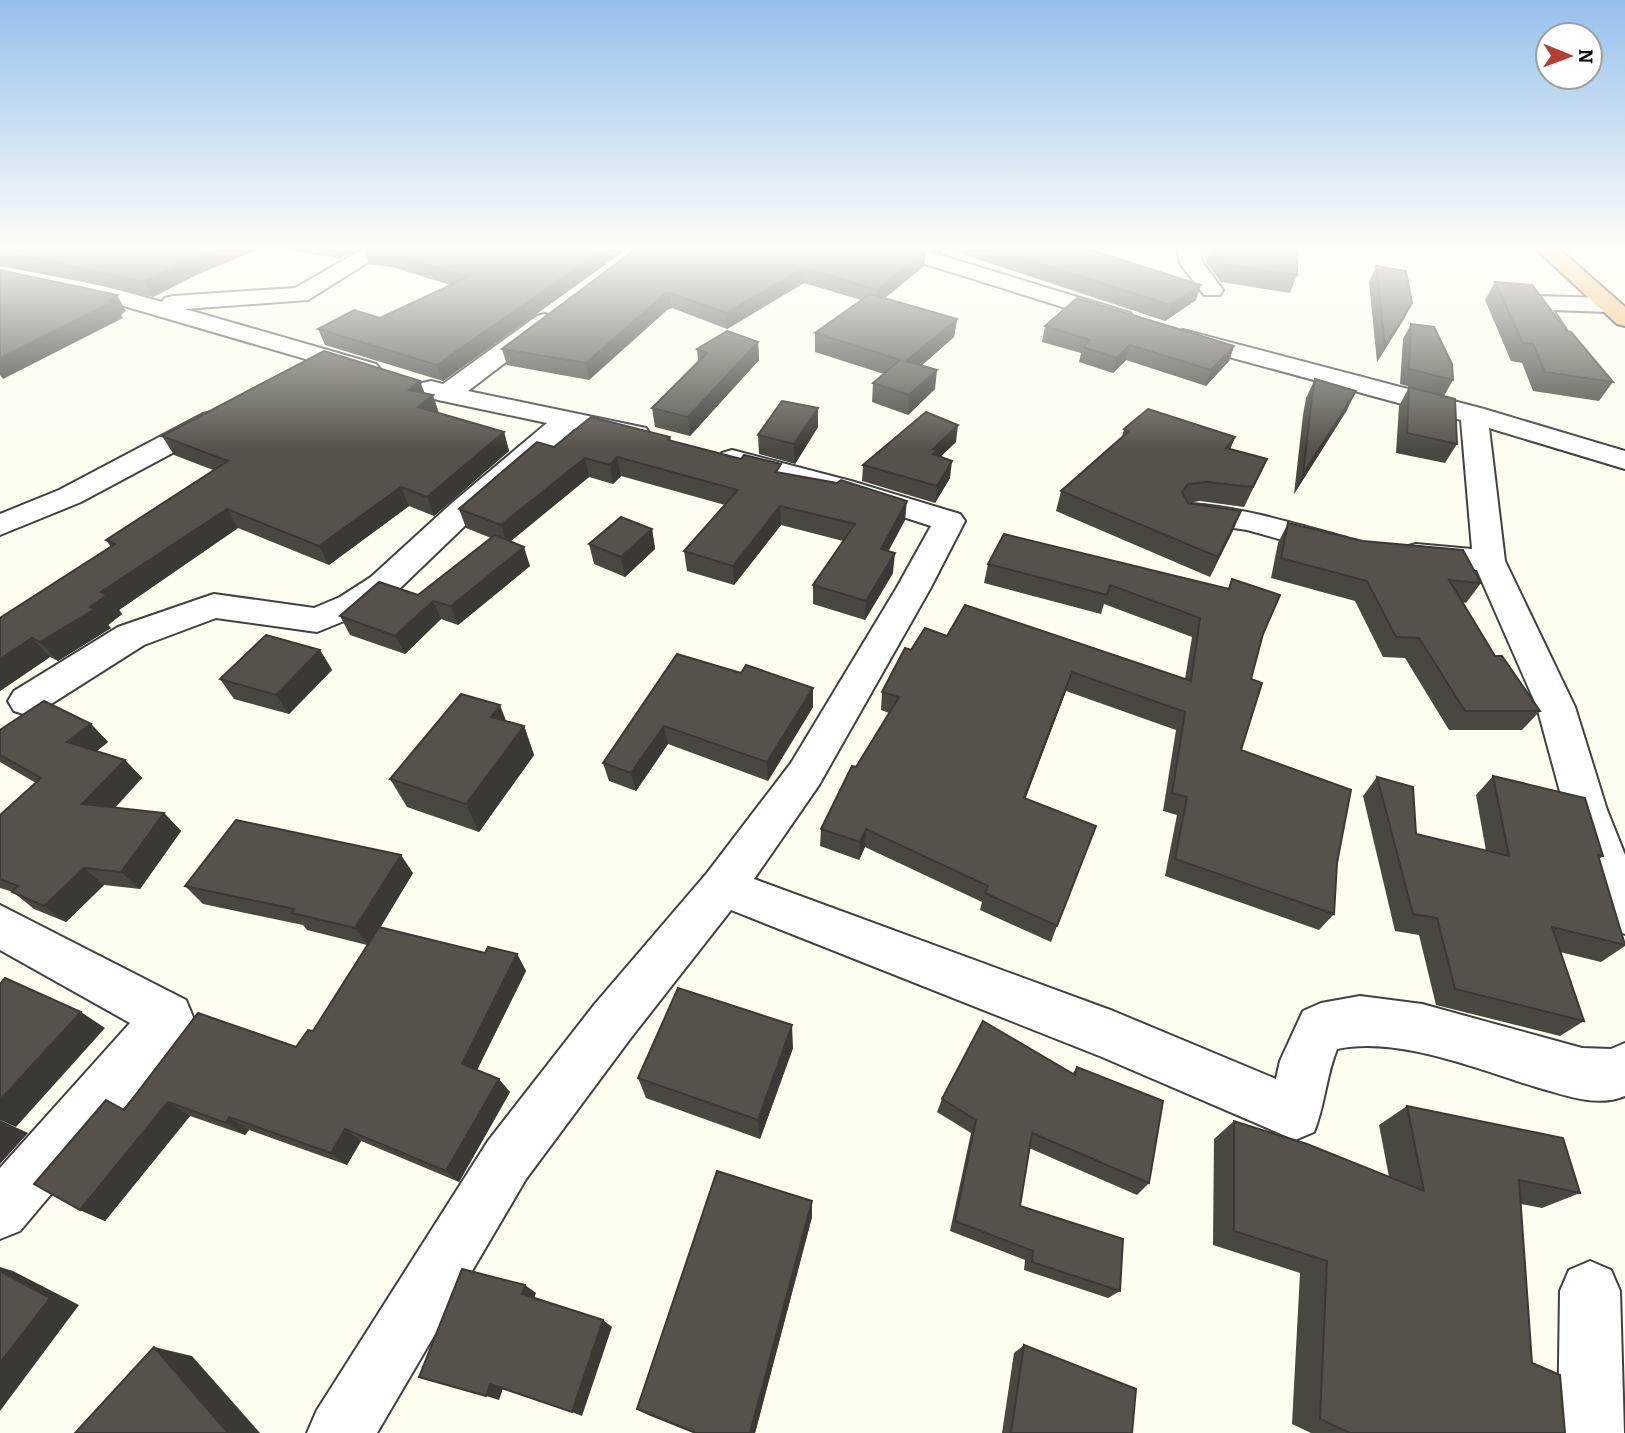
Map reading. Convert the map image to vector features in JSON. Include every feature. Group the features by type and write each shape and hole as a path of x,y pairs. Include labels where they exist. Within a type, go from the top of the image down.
{"street":[{"path":"183,316 447,394 682,446 840,487 949,521 913,589 805,774 723,887 612,1022 507,1160 340,1433"},
{"path":"447,394 552,316"},
{"path":"1115,316 1474,415 1625,460"},
{"path":"1544,316 1553,330"},
{"path":"292,377 329,357"},
{"path":"0,525 80,491 231,410"},
{"path":"1474,415 1489,561 1556,708 1587,810 1625,913"},
{"path":"27,701 131,636 214,606 317,620 352,605 383,585 463,510 569,419"},
{"path":"1192,513 1217,514 1377,551 1489,561"},
{"path":"723,887 1113,1036 1295,1114 1306,1061 1321,1028 1360,1020 1422,1029 1582,1074 1612,1075 1625,1069"},
{"path":"0,926 168,1017 0,1210"},
{"path":"1590,1291 1591,1433"}],"building":[{"path":"0,316 85,316 0,358"},
{"path":"343,316 380,318 507,316 437,365 318,329"},
{"path":"546,316 640,316 586,363 502,349"},
{"path":"839,316 946,316 957,319 906,361 937,370 909,395 873,383 900,360 815,333"},
{"path":"1057,316 1135,316 1234,346 1211,370 1130,345 1117,358 1083,347 1090,340 1045,326"},
{"path":"1382,316 1404,316 1385,346"},
{"path":"1511,316 1555,316 1613,382 1545,372 1533,344 1523,343"},
{"path":"1411,324 1434,327 1452,364 1453,380 1409,369"},
{"path":"727,331 758,342 688,417 652,408 707,353 697,349"},
{"path":"324,351 420,381 409,390 433,395 418,407 504,432 427,497 401,487 319,546 227,509 101,592 107,595 90,607 95,609 40,642 32,638 0,659 0,618 115,544 106,540 228,461 162,436"},
{"path":"1315,379 1356,391 1303,474 1312,396"},
{"path":"1409,387 1455,399 1457,444 1407,433"},
{"path":"782,401 818,408 794,444 758,435"},
{"path":"1148,409 1235,437 1226,448 1267,459 1253,487 1207,482 1188,484 1182,492 1188,503 1241,511 1218,557 1061,491 1129,431 1124,429"},
{"path":"926,412 958,425 933,449 937,450 933,454 952,461 937,486 863,465"},
{"path":"591,417 741,459 744,455 781,464 776,472 837,483 841,480 907,501 881,549 895,553 866,601 813,585 855,524 780,506 733,566 684,551 738,490 617,457 610,465 585,458 501,525 459,509 537,442 554,447"},
{"path":"621,517 652,529 621,557 589,544"},
{"path":"1288,523 1363,541 1463,550 1481,583 1449,580 1495,656 1502,656 1540,711 1465,711 1419,638 1396,637 1367,581 1281,558"},
{"path":"1004,534 1229,589 1232,579 1280,595 1263,634 1251,679 1262,683 1241,750 1351,790 1337,863 1334,914 1175,859 1187,797 1172,793 1185,712 1072,672 1024,798 1096,826 1057,926 985,893 988,886 866,829 860,842 821,829 852,766 856,767 899,697 882,692 905,648 911,650 925,628 947,636 965,605 1191,681 1200,618 1110,585 1107,595 988,564"},
{"path":"495,535 524,547 451,606 433,601 395,636 340,616 379,582 418,595"},
{"path":"266,635 320,650 276,695 220,679"},
{"path":"677,654 741,673 746,665 813,688 767,762 664,726 631,773 603,763"},
{"path":"461,694 500,705 491,717 524,726 466,804 390,779"},
{"path":"44,701 91,724 67,742 125,760 82,804 164,813 121,872 84,868 44,906 12,892 18,886 0,879 0,815 41,778 0,755 0,730"},
{"path":"1493,776 1585,798 1603,856 1598,855 1625,945 1552,927 1584,1021 1455,989 1437,918 1413,914 1377,777 1413,787 1416,834 1509,856"},
{"path":"236,820 401,855 355,928 292,913 294,909 185,886"},
{"path":"379,927 485,953 488,947 517,954 462,1064 499,1079 446,1171 345,1129 331,1153 229,1117 226,1123 168,1102 80,1210 34,1184 106,1100 124,1110 198,1013 296,1047 308,1030 313,1031"},
{"path":"5,978 81,1012 0,1100 0,984"},
{"path":"678,988 792,1025 758,1120 638,1078"},
{"path":"983,1021 1075,1075 1077,1067 1163,1101 1149,1183 1032,1133 1020,1206 1123,1239 1120,1291 1032,1262 1033,1251 955,1221 976,1120 942,1099"},
{"path":"1407,1106 1563,1138 1580,1193 1519,1180 1532,1363 1560,1375 1565,1433 1350,1433 1320,1419 1327,1261 1234,1231 1234,1121 1307,1144 1424,1191"},
{"path":"717,1171 812,1201 750,1433 697,1433 637,1409"},
{"path":"462,1269 525,1285 522,1294 603,1320 572,1412 490,1384 486,1396 419,1377"},
{"path":"0,1271 50,1298 0,1363"},
{"path":"1024,1345 1136,1389 1132,1433 1011,1433"},
{"path":"154,1347 228,1433 75,1433"}]}
